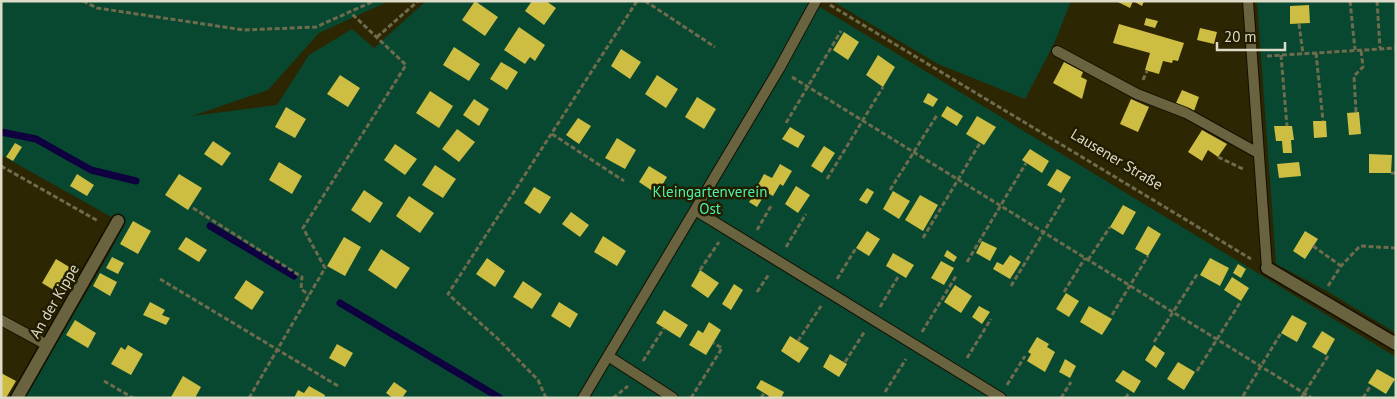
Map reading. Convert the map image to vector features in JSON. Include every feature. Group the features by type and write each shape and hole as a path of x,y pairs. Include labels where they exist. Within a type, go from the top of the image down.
{"street":[{"name":"An der Kippe","path":"17,398 116,225"},
{"path":"1267,268 1396,344"}],"lane":[{"path":"583,398 778,69 816,1"},
{"path":"1248,1 1254,57 1258,153 1267,268"},
{"path":"1056,51 1137,94 1186,113 1258,153"},
{"path":"695,210 1000,397"},
{"path":"1,320 47,345"},
{"path":"608,356 673,398"}],"path":[{"path":"83,1 97,8 244,30 316,27 351,13 374,1"},
{"path":"377,38 418,1"},
{"path":"546,398 538,380 498,339 448,294 637,1"},
{"path":"645,1 715,47"},
{"name":"Lausener Straße","path":"823,1 1267,268"},
{"path":"1350,1 1355,50"},
{"path":"1377,1 1380,48"},
{"path":"249,398 325,268 303,228 406,65 351,13"},
{"path":"1299,24 1303,54"},
{"path":"786,124 841,31"},
{"path":"1254,57 1396,48"},
{"path":"1356,112 1354,76 1362,67 1361,50"},
{"path":"1316,53 1323,121"},
{"path":"1281,55 1287,126"},
{"path":"778,69 1312,398"},
{"path":"827,179 883,87"},
{"path":"890,190 937,115"},
{"path":"552,134 624,181"},
{"path":"923,238 980,143"},
{"path":"1218,156 1260,177"},
{"path":"967,262 1026,163"},
{"path":"1,166 116,225"},
{"path":"1011,286 1065,196"},
{"path":"748,243 771,206"},
{"path":"193,208 302,277 302,289 309,295"},
{"path":"757,292 806,214"},
{"path":"1064,292 1110,227"},
{"path":"700,270 727,229"},
{"path":"1313,246 1341,266"},
{"path":"1319,299 1341,266 1360,246 1396,248"},
{"path":"1112,316 1148,256"},
{"path":"1154,342 1198,274"},
{"path":"160,279 338,386"},
{"path":"1197,371 1241,301"},
{"path":"958,372 992,319"},
{"path":"635,374 664,328"},
{"path":"1243,396 1281,333"},
{"path":"691,398 722,348 713,343"},
{"path":"1000,397 1025,356"},
{"path":"1301,398 1328,356"},
{"path":"104,381 133,398"},
{"path":"1061,398 1071,382"},
{"path":"1363,398 1371,385"},
{"path":"761,398 764,393"}],"green space":[{"name":"Kleingartenverein Ost","path":"1,1 389,1 319,33 268,90 192,116 277,105 309,55 352,29 374,48 426,1 810,1 1396,357 1396,398 25,398 109,254 124,224 1,155"},
{"path":"832,1 1071,1 1054,44 1025,99 938,64"},
{"path":"1257,1 1396,1 1396,333 1325,290 1276,264"}],"building":[{"path":"475,1 498,17 485,36 462,20"},
{"path":"532,1 546,1 556,8 544,25 525,11"},
{"path":"1116,1 1133,1 1130,8"},
{"path":"1133,1 1144,1 1142,6"},
{"path":"1309,5 1310,23 1290,24 1290,6"},
{"path":"1146,18 1158,21 1155,28 1144,25"},
{"path":"1119,24 1184,43 1178,61 1173,60 1172,63 1163,61 1159,74 1145,70 1150,53 1113,43"},
{"path":"519,27 545,45 535,61 530,57 525,64 504,50"},
{"path":"1200,28 1217,32 1214,44 1197,40"},
{"path":"844,32 859,42 848,60 833,50"},
{"path":"454,47 480,64 469,81 443,65"},
{"path":"621,49 641,62 630,79 611,66"},
{"path":"878,55 895,67 883,87 866,75"},
{"path":"501,62 518,72 507,90 490,79"},
{"path":"1064,62 1083,72 1081,77 1087,80 1082,99 1053,83"},
{"path":"340,75 360,88 348,107 327,94"},
{"path":"657,75 678,89 666,108 645,94"},
{"path":"1182,90 1199,97 1194,111 1176,103"},
{"path":"430,91 453,106 439,128 416,113"},
{"path":"928,93 938,99 933,107 923,102"},
{"path":"697,97 716,109 704,129 685,117"},
{"path":"474,99 489,109 479,126 463,115"},
{"path":"1131,99 1149,107 1138,132 1120,124"},
{"path":"947,106 963,116 957,126 941,116"},
{"path":"286,107 306,119 295,138 275,127"},
{"path":"1359,112 1361,134 1349,135 1347,113"},
{"path":"977,116 996,127 984,145 966,134"},
{"path":"578,118 591,126 579,144 566,135"},
{"path":"1313,121 1326,121 1327,137 1314,138"},
{"path":"1274,126 1292,126 1294,140 1291,140 1292,153 1283,153 1282,141 1276,141"},
{"path":"790,127 805,136 798,148 782,139"},
{"path":"457,129 475,142 459,162 442,149"},
{"path":"1202,130 1227,144 1218,157 1208,150 1202,161 1188,152"},
{"path":"617,138 636,150 625,169 605,158"},
{"path":"213,141 231,153 222,166 204,154"},
{"path":"15,143 22,147 13,161 6,157"},
{"path":"395,144 417,159 405,175 384,160"},
{"path":"824,146 835,153 822,173 811,166"},
{"path":"1030,149 1049,161 1042,173 1022,160"},
{"path":"1369,154 1392,155 1391,173 1369,173"},
{"path":"279,162 302,176 292,194 269,180"},
{"path":"1299,162 1301,176 1279,178 1277,164"},
{"path":"780,164 792,171 783,186 780,184 773,196 757,187 764,174 772,178"},
{"path":"435,165 456,179 443,198 422,185"},
{"path":"649,166 667,177 657,194 639,182"},
{"path":"1057,169 1071,177 1061,193 1047,185"},
{"path":"77,174 94,185 87,196 70,186"},
{"path":"179,174 202,188 188,210 165,195"},
{"path":"796,186 810,195 798,213 785,204"},
{"path":"534,187 551,197 540,214 524,203"},
{"path":"867,188 874,192 867,204 859,200"},
{"path":"364,190 383,203 370,223 351,210"},
{"path":"893,191 910,201 899,219 883,209"},
{"path":"755,194 762,199 757,207 749,202"},
{"path":"920,195 938,205 923,231 905,220"},
{"path":"409,196 434,213 420,233 396,216"},
{"path":"1123,205 1136,212 1123,235 1110,227"},
{"path":"571,212 589,225 580,237 562,224"},
{"path":"133,221 151,231 138,254 120,244"},
{"path":"1148,226 1161,234 1148,256 1135,249"},
{"path":"867,231 880,239 869,256 856,248"},
{"path":"1305,231 1318,239 1305,259 1293,251"},
{"path":"603,236 626,251 617,266 594,252"},
{"path":"186,237 207,250 199,262 178,249"},
{"path":"344,237 361,247 345,276 327,266"},
{"path":"982,241 997,248 990,261 976,253"},
{"path":"381,249 410,268 396,289 368,270"},
{"path":"947,250 957,257 954,262 944,256"},
{"path":"893,253 914,265 906,278 886,266"},
{"path":"1010,255 1021,262 1010,279 993,269 997,262 1003,265"},
{"path":"112,257 124,263 118,274 106,268"},
{"path":"487,258 505,271 495,287 476,274"},
{"path":"1210,258 1229,268 1220,286 1200,275"},
{"path":"56,259 76,271 62,295 42,283"},
{"path":"941,261 954,268 944,285 931,278"},
{"path":"1238,264 1246,269 1241,278 1233,273"},
{"path":"700,270 719,283 708,298 691,286"},
{"path":"100,273 117,282 110,296 93,286"},
{"path":"1232,277 1249,288 1241,301 1224,290"},
{"path":"246,280 264,292 252,310 234,298"},
{"path":"523,281 542,294 532,309 513,297"},
{"path":"734,284 743,290 731,310 722,304"},
{"path":"955,285 972,296 961,313 944,302"},
{"path":"1066,293 1079,301 1069,317 1056,309"},
{"path":"150,302 165,310 162,315 170,318 166,325 143,315"},
{"path":"559,302 578,314 570,328 551,316"},
{"path":"979,306 990,312 982,324 972,317"},
{"path":"1089,306 1112,319 1102,335 1080,322"},
{"path":"664,310 688,325 680,338 656,323"},
{"path":"1292,315 1307,323 1297,342 1281,333"},
{"path":"75,320 96,333 88,348 66,335"},
{"path":"709,322 721,330 706,355 689,345 698,330 703,333"},
{"path":"1322,331 1335,339 1326,355 1312,347"},
{"path":"790,336 809,348 799,363 781,351"},
{"path":"1037,337 1049,344 1047,347 1055,352 1045,372 1027,361 1031,354 1028,352"},
{"path":"337,344 353,353 345,367 329,358"},
{"path":"128,345 143,354 131,375 111,364 121,347 125,350"},
{"path":"1154,345 1165,353 1156,368 1145,360"},
{"path":"830,354 847,364 839,377 823,367"},
{"path":"1065,359 1076,366 1070,378 1059,372"},
{"path":"1178,362 1195,372 1184,390 1167,379"},
{"path":"1377,369 1395,379 1386,394 1368,383"},
{"path":"1123,370 1141,381 1134,393 1115,381"},
{"path":"1,373 16,381 6,398 1,398"},
{"path":"183,376 201,387 195,398 171,397"},
{"path":"761,380 784,392 781,398 767,398 769,396 756,388"},
{"path":"394,382 407,391 402,398 393,398 386,393"},
{"path":"309,386 325,395 324,398 294,398 298,390 304,393"}],"waterway":[{"path":"1,132 36,139 91,170 136,181"},
{"path":"210,226 294,276"},
{"path":"340,303 500,398"}]}
